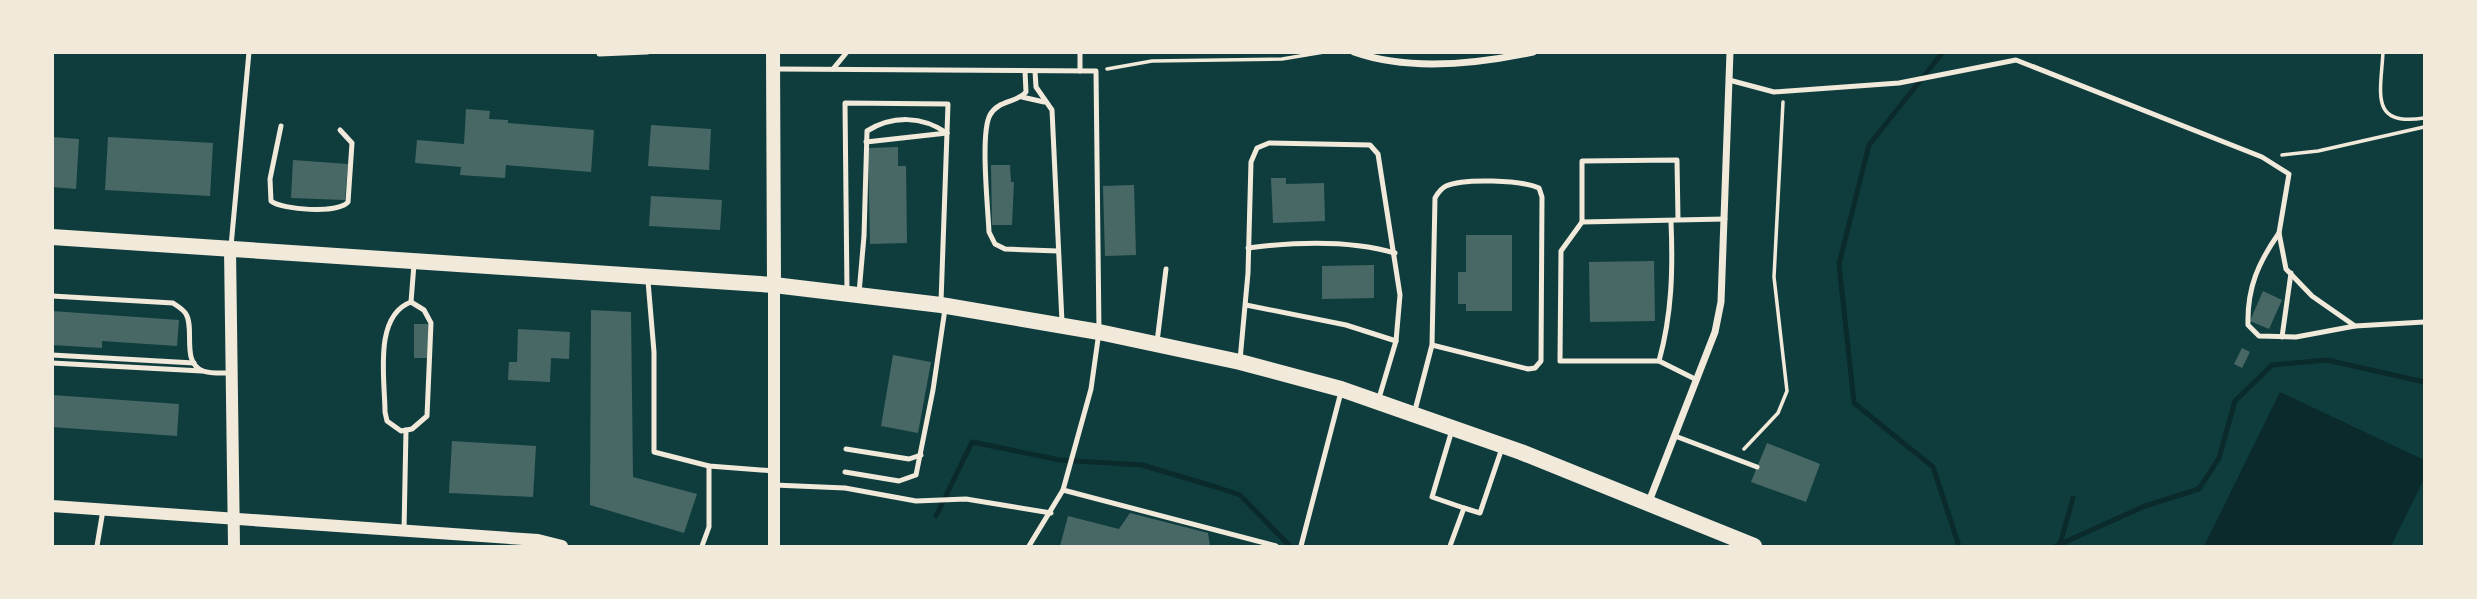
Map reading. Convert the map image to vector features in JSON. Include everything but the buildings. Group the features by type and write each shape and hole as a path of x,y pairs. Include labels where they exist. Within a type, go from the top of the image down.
{"main road":[{"path":"773,52 774,285"},
{"path":"52,237 774,285 943,306 1098,331 1240,362 1378,401 1503,445 1754,547"}],"street":[{"path":"1354,52 1376,60 1409,62 1508,57 1533,52"},
{"path":"1648,504 1715,332 1721,302 1730,52"},
{"path":"230,249 234,547"},
{"path":"774,285 774,547"},
{"path":"52,506 538,540 562,547"}],"lane":[{"path":"230,249 249,52"},
{"path":"599,54 647,52"},
{"path":"834,69 847,52"},
{"path":"1080,52 1080,71"},
{"path":"1729,79 1774,92 1899,83 2016,60 2262,157 2289,174 2278,233 2259,263 2248,298 2248,325 2259,336 2283,337 2355,326 2424,322"},
{"path":"773,69 1096,71 1098,331 1091,389 1063,490 1029,547"},
{"path":"1022,97 1027,92 1025,71"},
{"path":"1035,71 1036,87 1052,110 1062,325"},
{"path":"1044,102 1022,97 1001,103 989,116 986,143 989,232 995,244 1005,249 1058,251"},
{"path":"845,472 899,481 909,480 916,475 922,455 943,306 948,104 845,103 853,296"},
{"path":"853,296 864,236 867,131 884,121 930,122 947,133"},
{"path":"281,126 270,179 271,201 276,205 313,209 336,210 348,202 352,143 340,130"},
{"path":"866,142 947,133"},
{"path":"1240,362 1246,305 1251,162 1257,148 1269,143 1370,145 1378,154 1400,295 1396,341 1378,401"},
{"path":"1659,361 1668,327 1673,279 1677,160 1582,161 1582,222 1561,251 1560,361 1659,361 1697,380"},
{"path":"1414,414 1433,345 1435,198 1442,188 1457,183 1528,183 1539,188 1542,197 1541,361 1535,368 1528,369 1433,345"},
{"path":"1582,222 1725,219"},
{"path":"2278,233 2286,269 2312,296 2355,326"},
{"path":"1248,248 1317,245 1376,247 1395,253"},
{"path":"411,302 415,261"},
{"path":"1157,343 1166,269"},
{"path":"2283,337 2291,273"},
{"path":"648,277 654,352 654,452 709,466 774,471"},
{"path":"52,296 173,303 185,312 194,363 202,371"},
{"path":"411,302 424,310 431,323 427,416 420,424 406,430 395,430 387,421 385,412 386,339 393,316 401,306 411,302"},
{"path":"1246,305 1346,325 1396,341"},
{"path":"52,355 194,363"},
{"path":"52,363 232,373"},
{"path":"1301,547 1341,389"},
{"path":"1453,427 1432,496 1464,508 1480,513 1503,445"},
{"path":"404,531 406,430"},
{"path":"1675,436 1757,467"},
{"path":"846,449 909,459 922,455"},
{"path":"702,547 709,527 709,466"},
{"path":"774,485 845,488 916,501 966,499 1051,513"},
{"path":"1063,490 1276,547"},
{"path":"1450,547 1464,508"},
{"path":"97,547 103,510"}],"path":[{"path":"1096,71 1152,61 1282,59 1324,52"},
{"path":"2383,52 2380,99 2384,111 2392,118 2424,118"},
{"path":"1736,459 1778,413 1787,391 1774,277 1784,91"},
{"path":"2262,157 2318,151 2424,127"}],"water":[{"path":"2280,392 2424,460 2424,479 2391,546 2204,546"}],"waterway":[{"path":"1943,52 1869,145 1839,264 1854,403 1933,467 1959,546"},
{"path":"2056,546 2145,506 2199,489 2219,458 2235,401 2272,365 2327,360 2424,382"},
{"path":"936,516 972,442 1060,460 1142,465 1219,488 1240,495 1290,546"},
{"path":"2060,544 2073,498"}]}
